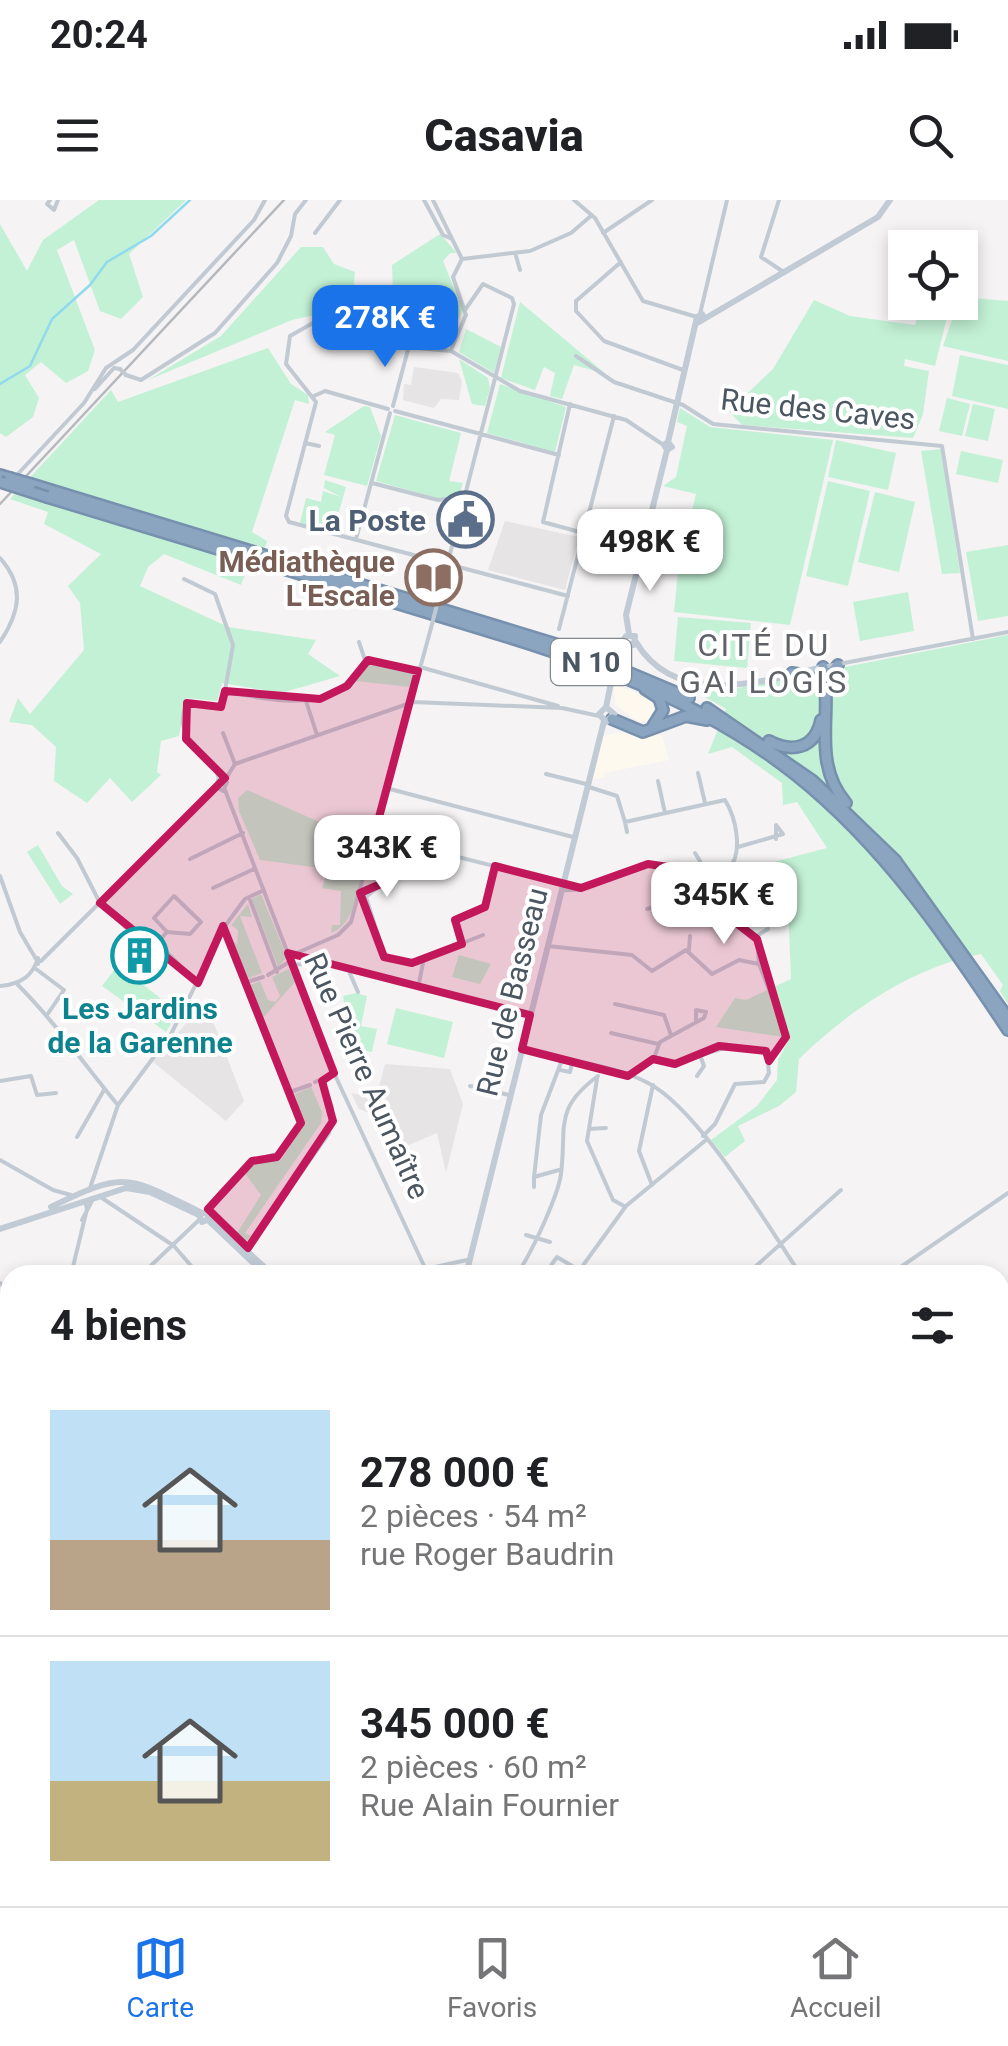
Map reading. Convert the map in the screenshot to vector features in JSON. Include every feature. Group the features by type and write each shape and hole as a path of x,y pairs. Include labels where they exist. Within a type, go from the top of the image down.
{"highway":[{"name":"N 10","path":"3,478 575,650 639,674 721,716 813,781 896,862 1008,1018"},
{"name":"N 10","path":"3,478 46,497 578,658 696,707 778,761 833,807 921,903 1008,1030"},
{"path":"578,658 654,694 663,710 657,724 643,729 606,715"},
{"path":"721,716 774,744 798,748 817,734 824,684 838,665"},
{"path":"821,667 828,774 837,792 896,862"},
{"path":"792,673 812,676 824,684"},
{"path":"606,715 648,732 686,716 702,717 748,744 833,807"}],"street":[{"path":"50,200 47,204 54,210 58,200"},
{"path":"93,390 106,368 146,337 254,220 265,200"},
{"path":"0,493 114,368 140,380 215,333 276,263 294,225 295,214 306,200"},
{"path":"315,234 340,200"},
{"path":"424,200 443,235 453,239"},
{"path":"433,200 462,258"},
{"path":"574,200 592,215 643,301 700,318 878,217 890,200"},
{"path":"700,318 727,200"},
{"path":"780,200 761,257 785,273"},
{"path":"603,233 650,201"},
{"path":"462,258 516,255 571,233 592,215"},
{"path":"516,255 520,270"},
{"path":"462,258 453,277 466,310"},
{"path":"621,262 576,300 576,310 604,341 685,370"},
{"path":"243,983 277,972 338,935 349,924 466,498 514,304 512,298 483,284 466,310 451,350"},
{"path":"568,596 289,522 286,516 316,402 286,364 287,344 305,325 342,318 383,342 451,350 528,394 614,416 666,446"},
{"name":"Rue de Basseau","path":"468,1265 585,785 606,715 617,652 633,645 626,615 700,318"},
{"path":"355,540 410,344"},
{"path":"576,356 614,382 678,404"},
{"path":"314,396 325,391 558,455"},
{"path":"570,404 543,522 642,549"},
{"name":"Rue des Caves","path":"678,404 713,424 942,446 973,639"},
{"path":"559,629 614,416"},
{"path":"306,443 319,446"},
{"path":"372,483 438,500 466,498"},
{"path":"0,558 12,572 18,592 16,612 0,642"},
{"path":"184,579 210,588 233,644 225,691 216,706 187,702 182,723 186,739 218,772 225,790 216,788"},
{"path":"633,645 684,680 707,688 1008,632"},
{"path":"360,642 365,660"},
{"path":"225,691 306,701 339,691 365,660"},
{"path":"365,660 527,694 562,708"},
{"path":"527,694 527,707"},
{"path":"306,701 317,735"},
{"path":"0,986 18,985 216,788 235,764 411,702 562,708 606,715"},
{"path":"223,733 235,764"},
{"path":"218,772 227,773"},
{"path":"698,773 705,803"},
{"path":"546,774 617,796 627,832"},
{"path":"658,781 665,812"},
{"path":"386,788 573,837"},
{"name":"Rue Pierre Aumaître","path":"225,790 334,1073 424,1265"},
{"path":"625,822 705,803 728,802 738,847 733,866"},
{"path":"190,859 243,833"},
{"path":"58,834 100,902 131,932 143,933 157,943 198,983"},
{"path":"374,836 562,886 617,879 648,864 714,874 733,866 752,866 763,892"},
{"path":"738,847 776,838"},
{"path":"403,843 378,856 383,883 368,892 365,907 386,957 412,963 483,935"},
{"path":"693,901 700,860 695,852"},
{"path":"461,943 455,920 485,905 494,866"},
{"path":"213,888 256,868"},
{"path":"582,1265 626,1206 704,1138 735,1084 764,1082 769,1061 786,1033 759,964 755,937 738,920 734,903 714,874"},
{"path":"0,876 20,932 37,963 64,990 48,1015"},
{"path":"73,1265 86,1199 118,1105 170,1036 222,930 248,896 264,890"},
{"path":"174,896 200,922 192,933 167,932 154,918 174,896"},
{"path":"248,896 277,972"},
{"path":"647,909 702,902"},
{"path":"755,937 768,929"},
{"path":"222,930 285,1094 334,1073"},
{"path":"157,943 167,932"},
{"path":"690,936 689,950 712,974 740,960 759,964"},
{"path":"547,946 632,955 652,972 689,950"},
{"path":"418,988 424,958"},
{"path":"291,961 348,969 530,1015"},
{"path":"348,969 358,992"},
{"path":"18,985 48,1015 118,1105"},
{"path":"615,1004 664,1015 670,1035"},
{"path":"628,1076 654,1058 658,1044 696,1022"},
{"path":"611,1033 658,1044"},
{"path":"654,1058 675,1064 721,1046 761,1050 769,1061"},
{"path":"522,1049 599,1073 628,1076 654,1086 673,1100 795,1265"},
{"path":"697,1076 704,1066 700,1054"},
{"path":"534,1188 541,1115 548,1087 562,1060"},
{"path":"560,1070 570,1072 572,1062"},
{"path":"599,1073 587,1141 613,1200 626,1206"},
{"path":"524,1265 532,1256 561,1169 560,1134 567,1109 574,1096 599,1073"},
{"path":"0,1081 31,1076 37,1095"},
{"path":"248,1248 329,1133 332,1107 322,1079"},
{"path":"470,1086 510,1096"},
{"path":"652,1185 639,1151 654,1086"},
{"path":"77,1137 105,1089"},
{"path":"153,1265 203,1217 248,1164 277,1156 299,1127 290,1092"},
{"path":"28,1097 56,1093"},
{"path":"589,1129 606,1128"},
{"path":"0,1160 62,1197 86,1199 174,1246 190,1265"},
{"path":"534,1177 561,1169"},
{"path":"96,1172 109,1191"},
{"path":"90,1188 103,1183 142,1182 248,1248 262,1265"},
{"path":"0,1229 109,1191 140,1190 203,1217 258,1265"},
{"path":"757,1265 841,1190"},
{"path":"904,1265 1008,1194"},
{"path":"42,1213 62,1197"},
{"path":"526,1236 550,1242"},
{"path":"440,1265 470,1259"}],"highlighted area":[{"path":"368,660 418,671 374,836 403,843 373,856 383,883 360,893 384,957 412,963 462,944 455,920 485,907 495,866 581,888 648,864 714,874 739,925 757,939 786,1037 769,1061 766,1051 719,1046 675,1064 653,1059 628,1076 522,1049 530,1015 288,953 334,1073 322,1081 333,1121 248,1248 208,1209 252,1161 277,1157 301,1123 223,926 198,983 100,903 225,778 186,739 187,703 221,707 225,691 320,699 347,686"}],"shaded area":[{"path":"414,367 458,373 462,381 459,400 441,399 434,408 403,400 404,384 411,385"},
{"path":"505,521 579,537 565,590 488,570"},
{"path":"614,684 651,699 654,711 649,720 639,722 615,705"},
{"path":"662,735 669,760 604,773 604,777 591,780 603,736"},
{"path":"194,1014 199,1024 212,1019 244,1101 226,1121 153,1062"},
{"path":"385,1064 450,1069 463,1104 446,1173 437,1133 395,1151 382,1123 375,1125 369,1113 359,1109 351,1093 376,1098"}],"green space":[{"path":"99,200 186,200 129,254 143,297 121,319 100,311 74,240 57,250 95,350 88,371 66,383 41,362 25,375 39,398 33,417 6,437 0,433 0,224 27,271 43,240"},
{"path":"440,234 457,253 450,253 443,261 463,310 442,346 387,340 333,311 292,320 148,380 221,336 301,247 323,247 334,264 355,272 352,305 383,317 393,293 392,265"},
{"path":"978,298 1008,301 1008,361 943,346 952,320 978,320"},
{"path":"814,300 850,316 915,325 917,320 946,320 935,366 905,359 904,366 929,371 923,414 913,438 742,425 729,411 773,369"},
{"path":"520,302 606,374 574,365 562,399 550,396 555,373 544,367 535,390 501,378"},
{"path":"466,329 501,347 494,373 459,352"},
{"path":"268,348 291,384 308,395 309,404 295,400 252,532 267,541 265,547 241,585 164,554 148,567 140,586 228,627 316,640 308,654 340,676 281,693 222,683 217,701 186,698 179,736 161,741 157,772 161,775 132,802 110,778 87,803 54,781 56,747 32,725 9,722 18,698 30,714 84,650 80,603 68,586 101,554 44,524 48,512 10,499 111,390 118,402"},
{"path":"960,355 1008,365 1008,409 952,396"},
{"path":"459,359 488,378 490,388 485,406 472,404"},
{"path":"500,384 566,407 555,452 487,433"},
{"path":"947,398 970,404 962,436 939,431"},
{"path":"973,404 995,409 988,441 965,436"},
{"path":"364,406 370,407 381,436 367,486 324,475 335,435 325,432"},
{"path":"680,408 710,427 833,440 790,625 674,612 679,562 696,494 663,486 676,477 687,426 677,422"},
{"path":"395,415 461,433 449,481 463,483 459,495 440,499 376,481"},
{"path":"836,440 896,453 888,490 828,477"},
{"path":"941,449 960,573 942,574 921,451"},
{"path":"961,451 1003,460 998,483 956,474"},
{"path":"325,480 346,487 338,515 331,518 327,530 300,523 306,498 321,502 323,491 341,497 324,488"},
{"path":"828,481 870,491 848,586 806,576"},
{"path":"875,492 915,502 899,572 858,562"},
{"path":"1008,545 1008,616 978,621 966,552"},
{"path":"908,592 914,631 860,641 853,602"},
{"path":"678,617 751,623 747,668 674,661"},
{"path":"1008,635 1008,1004 1000,991 1003,985 981,954 906,980 860,1008 799,1059 796,1092 779,1106 738,1126 745,1141 725,1157 711,1140 757,1106 777,1080 778,1060 790,1038 716,1027 735,998 746,1000 791,979 787,879 761,884 754,867 827,848 797,802 783,805 782,783 732,747 708,754 726,709 689,688 718,692"},
{"path":"368,662 414,672 410,687 356,681"},
{"path":"247,790 369,844 353,908 348,919 331,933 332,925 340,925 341,891 322,888 328,869 260,860 239,811 238,798"},
{"path":"38,845 62,886 73,894 60,904 27,852"},
{"path":"261,894 286,958 278,967 252,899"},
{"path":"248,904 252,917 240,916 262,973 246,979 231,938 237,945 238,930 231,925"},
{"path":"459,955 491,964 480,984 452,977"},
{"path":"118,965 178,1012 166,1032 102,986"},
{"path":"289,969 295,982 262,1019 250,985 260,981 268,1000 275,1002 280,996 272,977"},
{"path":"343,996 367,996 361,1026 377,1029 372,1052 353,1049 342,1028 343,1016 334,1011 345,1009"},
{"path":"396,1008 453,1022 444,1058 387,1044"},
{"path":"311,1087 322,1112 321,1123 245,1233 251,1236 245,1242 237,1233 261,1195 244,1172 257,1163 281,1160 303,1124 295,1094"}],"waterway":[{"path":"0,384 30,366 52,319 90,285 107,262 151,236 190,200"}],"railway":[{"path":"0,504 284,200"}],"place":[{"name":"La Poste","path":"465,520"},
{"name":"Médiathèque L'Escale","path":"434,578"},
{"name":"Les Jardins de la Garenne","path":"140,955"}],"district":[{"name":"CITÉ DU GAI LOGIS","path":"764,664"}]}
